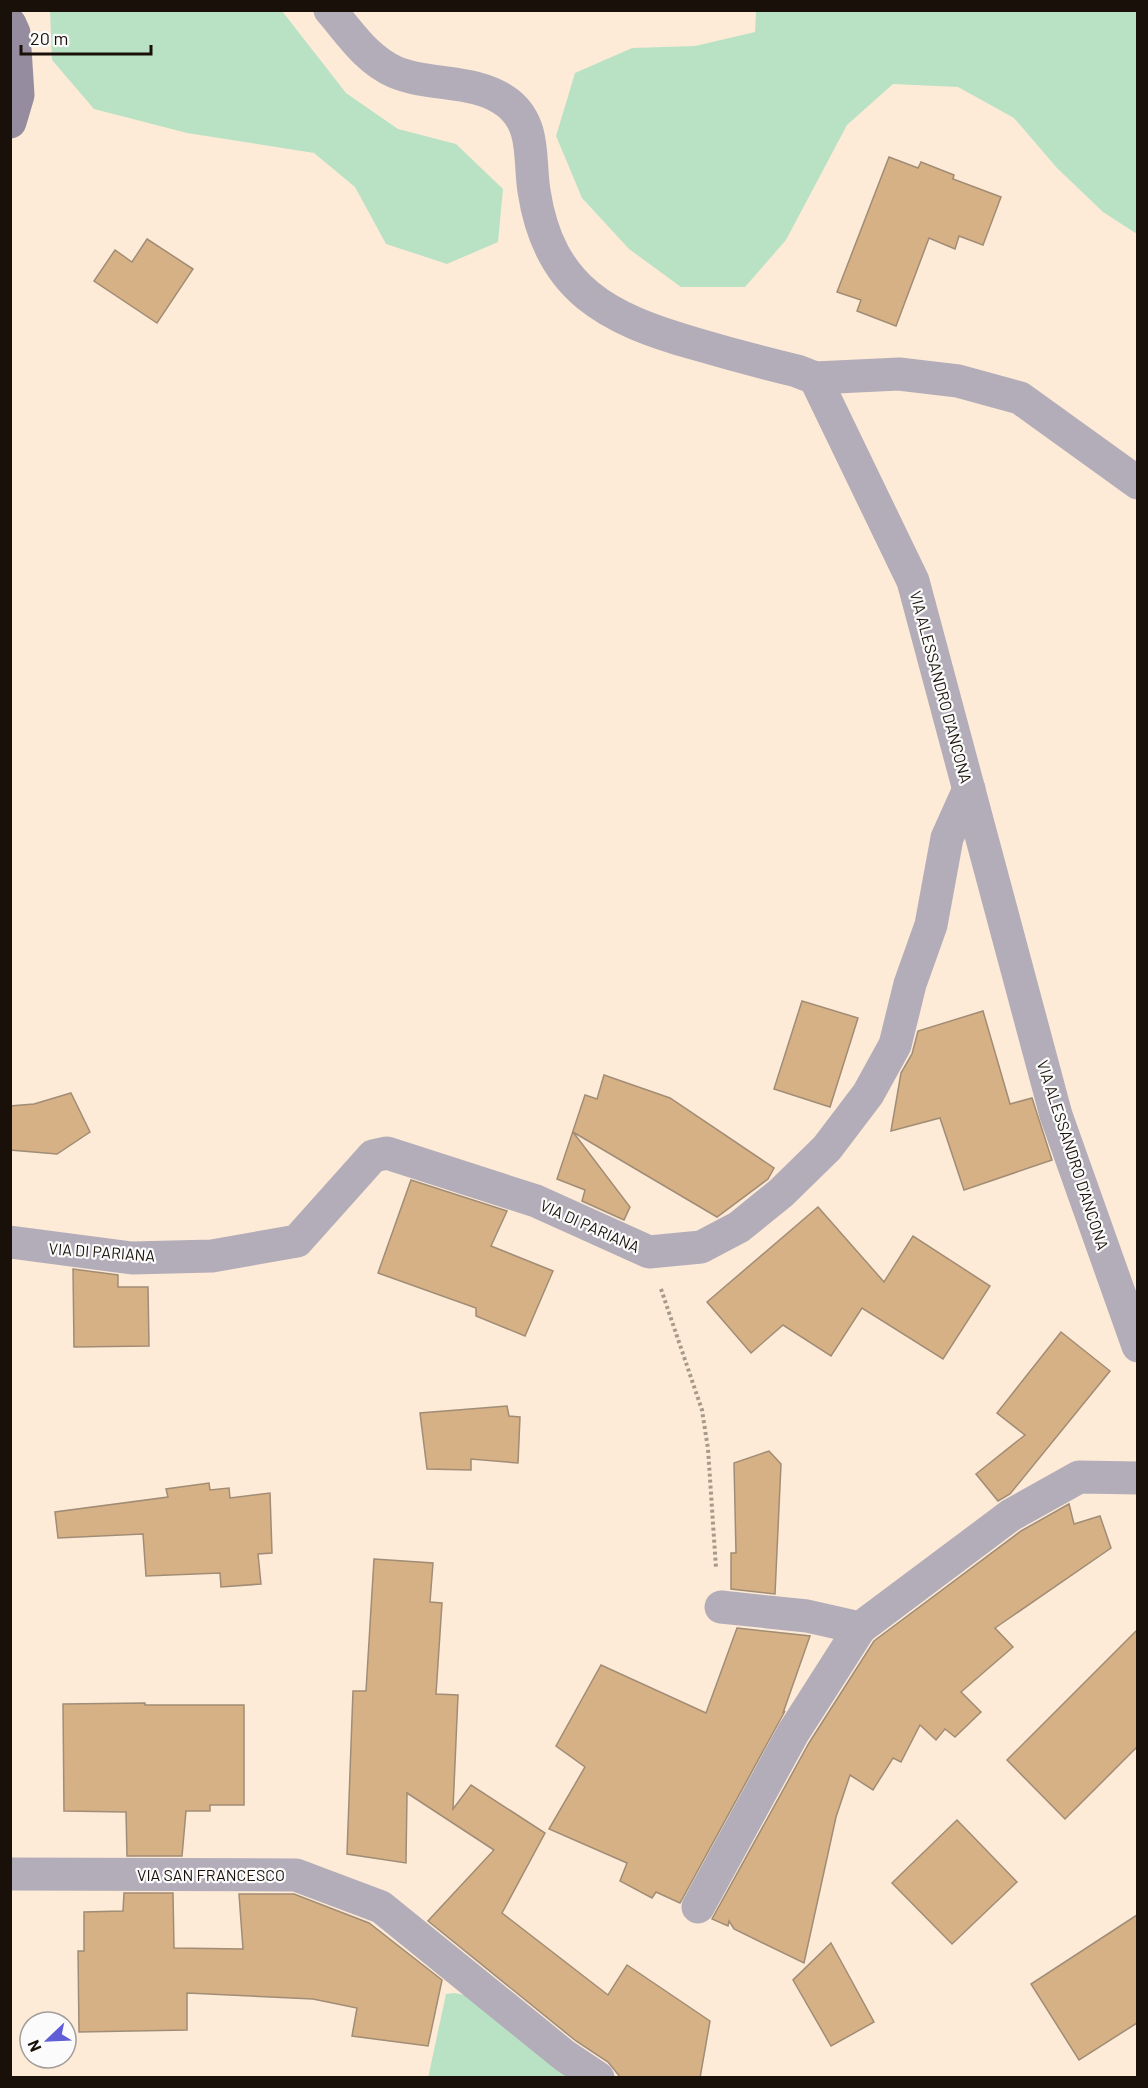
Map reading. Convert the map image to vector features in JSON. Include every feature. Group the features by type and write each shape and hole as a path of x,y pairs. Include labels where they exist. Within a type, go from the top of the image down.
{"street":[{"path":"330,10 366,55 393,71 414,79 475,88 506,102 522,118 531,145 531,173 535,199 545,233 560,266 582,291 614,315 646,328 815,378 899,374 958,381 1020,398 1137,483"},
{"path":"10,24 14,33 18,95 10,122"},
{"name":"VIA ALESSANDRO D'ANCONA","path":"815,378 913,581 1056,1115 1137,1347"},
{"name":"VIA DI PARIANA","path":"10,1242 132,1258 212,1256 297,1241 373,1156 387,1153 536,1201 649,1252 701,1247 739,1227 781,1193 827,1148 868,1094 895,1045 910,984 931,925 947,837 969,789"},
{"path":"698,1907 793,1733 860,1628 1011,1515 1079,1477 1137,1478"},
{"path":"721,1607 807,1616 860,1628"},
{"name":"VIA SAN FRANCESCO","path":"10,1874 296,1875 381,1907 565,2056 598,2078"}],"path":[{"path":"649,1252 702,1410 708,1449 721,1607"}],"green space":[{"path":"50,11 282,11 346,93 398,129 456,144 503,189 498,242 447,264 386,244 355,187 314,153 187,133 94,109 52,60"},
{"path":"756,11 1137,11 1137,234 1103,212 1057,168 1014,118 958,87 893,84 847,125 786,240 745,287 681,287 629,249 582,198 556,136 575,73 632,48 695,46 755,32"},
{"path":"446,1994 465,1995 568,2078 428,2078"}],"building":[{"path":"889,157 918,168 921,162 954,175 953,179 1001,197 983,245 959,236 955,249 929,238 896,326 857,311 861,300 837,292"},
{"path":"147,239 193,269 157,323 94,281 115,250 132,262"},
{"path":"802,1001 858,1018 830,1107 774,1089"},
{"path":"983,1011 1010,1104 1032,1098 1052,1160 964,1190 940,1118 891,1131 901,1073 912,1054 918,1031"},
{"path":"604,1075 670,1098 774,1168 768,1179 717,1217 573,1132 630,1207 624,1220 582,1201 585,1190 557,1179 585,1095 597,1099"},
{"path":"71,1093 90,1132 57,1154 10,1150 10,1106 34,1104"},
{"path":"411,1180 507,1211 491,1246 553,1271 525,1336 476,1316 476,1308 378,1273"},
{"path":"818,1207 884,1282 913,1236 990,1286 943,1359 862,1308 831,1356 783,1325 751,1353 707,1302"},
{"path":"73,1269 118,1275 118,1287 148,1287 149,1346 74,1347"},
{"path":"1061,1332 1110,1371 1010,1494 998,1501 976,1474 1025,1435 997,1413"},
{"path":"507,1406 509,1416 520,1417 518,1463 471,1459 471,1470 427,1469 420,1413"},
{"path":"769,1451 781,1464 775,1594 731,1589 731,1553 736,1553 734,1463"},
{"path":"209,1483 210,1490 229,1488 230,1498 270,1493 272,1553 258,1554 261,1584 221,1587 220,1573 146,1576 143,1534 58,1538 55,1512 168,1497 166,1489"},
{"path":"1069,1504 1074,1524 1100,1516 1111,1548 995,1628 1013,1647 961,1692 981,1712 955,1737 945,1729 936,1740 920,1725 901,1762 893,1758 873,1790 850,1775 836,1817 804,1963 734,1929 729,1921 728,1926 712,1919 809,1743 874,1641 1021,1531"},
{"path":"374,1559 433,1563 430,1602 442,1603 436,1694 458,1695 453,1809 471,1785 545,1833 502,1913 608,1995 627,1965 710,2021 700,2078 621,2078 608,2062 576,2041 428,1921 494,1850 407,1793 406,1863 347,1854 353,1691 366,1691"},
{"path":"737,1628 810,1636 783,1713 785,1711 680,1903 656,1892 652,1898 620,1881 627,1863 549,1829 585,1767 556,1746 601,1665 706,1713"},
{"path":"1137,1630 1137,1747 1065,1819 1007,1760"},
{"path":"145,1703 145,1705 244,1705 244,1805 210,1805 210,1811 186,1811 182,1856 127,1856 126,1812 64,1811 63,1704"},
{"path":"957,1820 1017,1882 952,1944 892,1883"},
{"path":"124,1893 173,1893 174,1948 243,1949 239,1894 294,1894 369,1923 442,1980 428,2046 352,2036 357,2008 313,1999 187,1993 187,2030 79,2032 78,1951 84,1951 84,1912 123,1911"},
{"path":"1137,1915 1137,2023 1079,2060 1031,1984"},
{"path":"831,1943 874,2022 831,2046 793,1980"}]}
